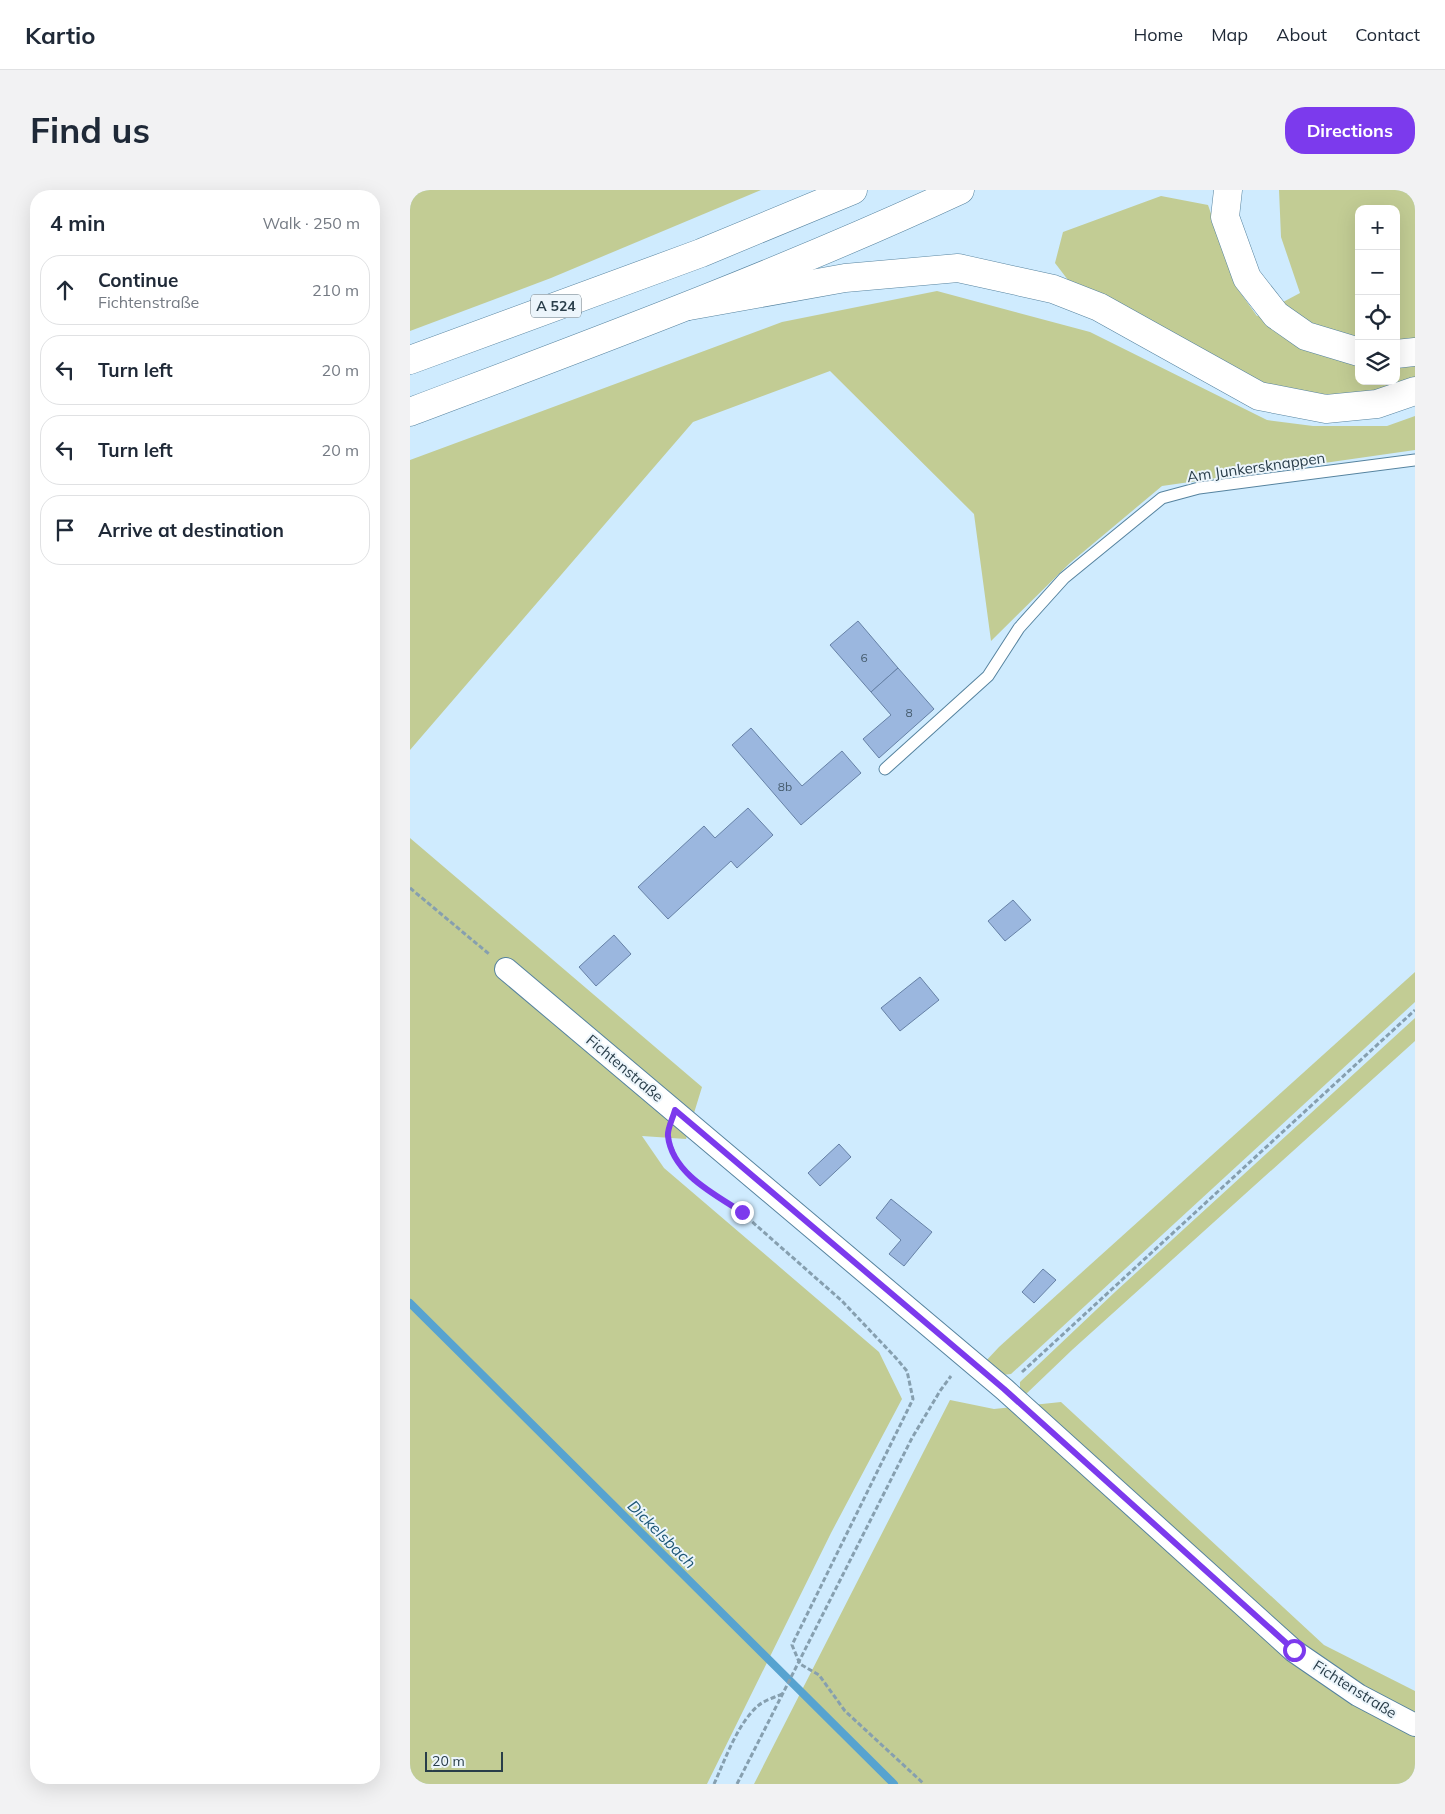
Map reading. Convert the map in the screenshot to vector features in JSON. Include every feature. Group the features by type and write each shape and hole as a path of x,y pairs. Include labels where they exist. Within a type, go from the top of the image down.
{"highway":[{"name":"A 524","path":"410,360 701,253 853,190"},
{"path":"410,412 689,306 903,217 960,190"},
{"path":"1228,190 1225,217 1247,278 1276,315 1306,336 1355,351"},
{"path":"689,306 845,278 958,268 1053,289 1099,307 1260,396 1326,409 1377,404 1415,391"},
{"path":"1400,354 1415,352"}],"street":[{"name":"Fichtenstraße","path":"506,969 1004,1389 1294,1650 1358,1695 1415,1725"}],"lane":[{"name":"Am Junkersknappen","path":"885,769 988,676 1019,628 1064,578 1162,498 1199,488 1415,460"}],"path":[{"path":"410,888 506,969"},
{"path":"1032,1362 1415,1010"},
{"path":"675,1110 668,1136 679,1165 710,1192 742,1212 842,1301 907,1371 913,1399 792,1645 800,1664 819,1675 845,1711 924,1784"},
{"path":"738,1784 912,1438 940,1391 966,1358"},
{"path":"714,1784 734,1739 759,1704 784,1693"}],"green space":[{"path":"410,190 761,190 551,278 410,331"},
{"path":"1279,190 1415,190 1415,383 1327,401 1261,388 1068,280 1055,263 1063,232 1161,196 1208,205 1237,288 1257,316 1300,293 1281,237"},
{"path":"937,291 1090,332 1267,420 1313,426 1387,426 1415,416 1415,450 1162,486 1070,563 991,641 974,514 830,371 693,422 410,750 410,460 782,322"},
{"path":"410,838 702,1087 686,1139 642,1136 664,1168 879,1352 902,1399 831,1533 707,1784 410,1784"},
{"path":"1415,972 1415,1002 1011,1374 1002,1375 984,1363 999,1347"},
{"path":"1415,1018 1415,1041 1072,1350 1025,1395 1020,1390 1020,1382 1115,1292"},
{"path":"950,1400 994,1409 1061,1402 1324,1645 1415,1691 1415,1784 754,1784"}],"building":[{"path":"858,621 898,668 871,692 830,645"},
{"path":"898,668 934,709 879,758 863,739 891,715 871,692"},
{"path":"751,728 802,786 842,751 861,773 801,825 732,745"},
{"path":"748,808 773,835 737,868 731,861 668,919 638,887 704,826 715,838"},
{"path":"1013,900 1031,920 1005,941 988,921"},
{"path":"614,935 631,954 596,986 579,967"},
{"path":"920,977 939,1000 900,1031 881,1008"},
{"path":"839,1144 851,1157 820,1186 808,1173"},
{"path":"891,1199 932,1232 904,1266 889,1254 901,1240 876,1218"},
{"path":"1043,1269 1056,1280 1034,1303 1022,1292"}],"waterway":[{"name":"Dickelsbach","path":"410,1303 894,1784"}],"route":[{"path":"742,1212 710,1192 679,1165 668,1136 675,1110 1004,1389 1294,1650"}]}
